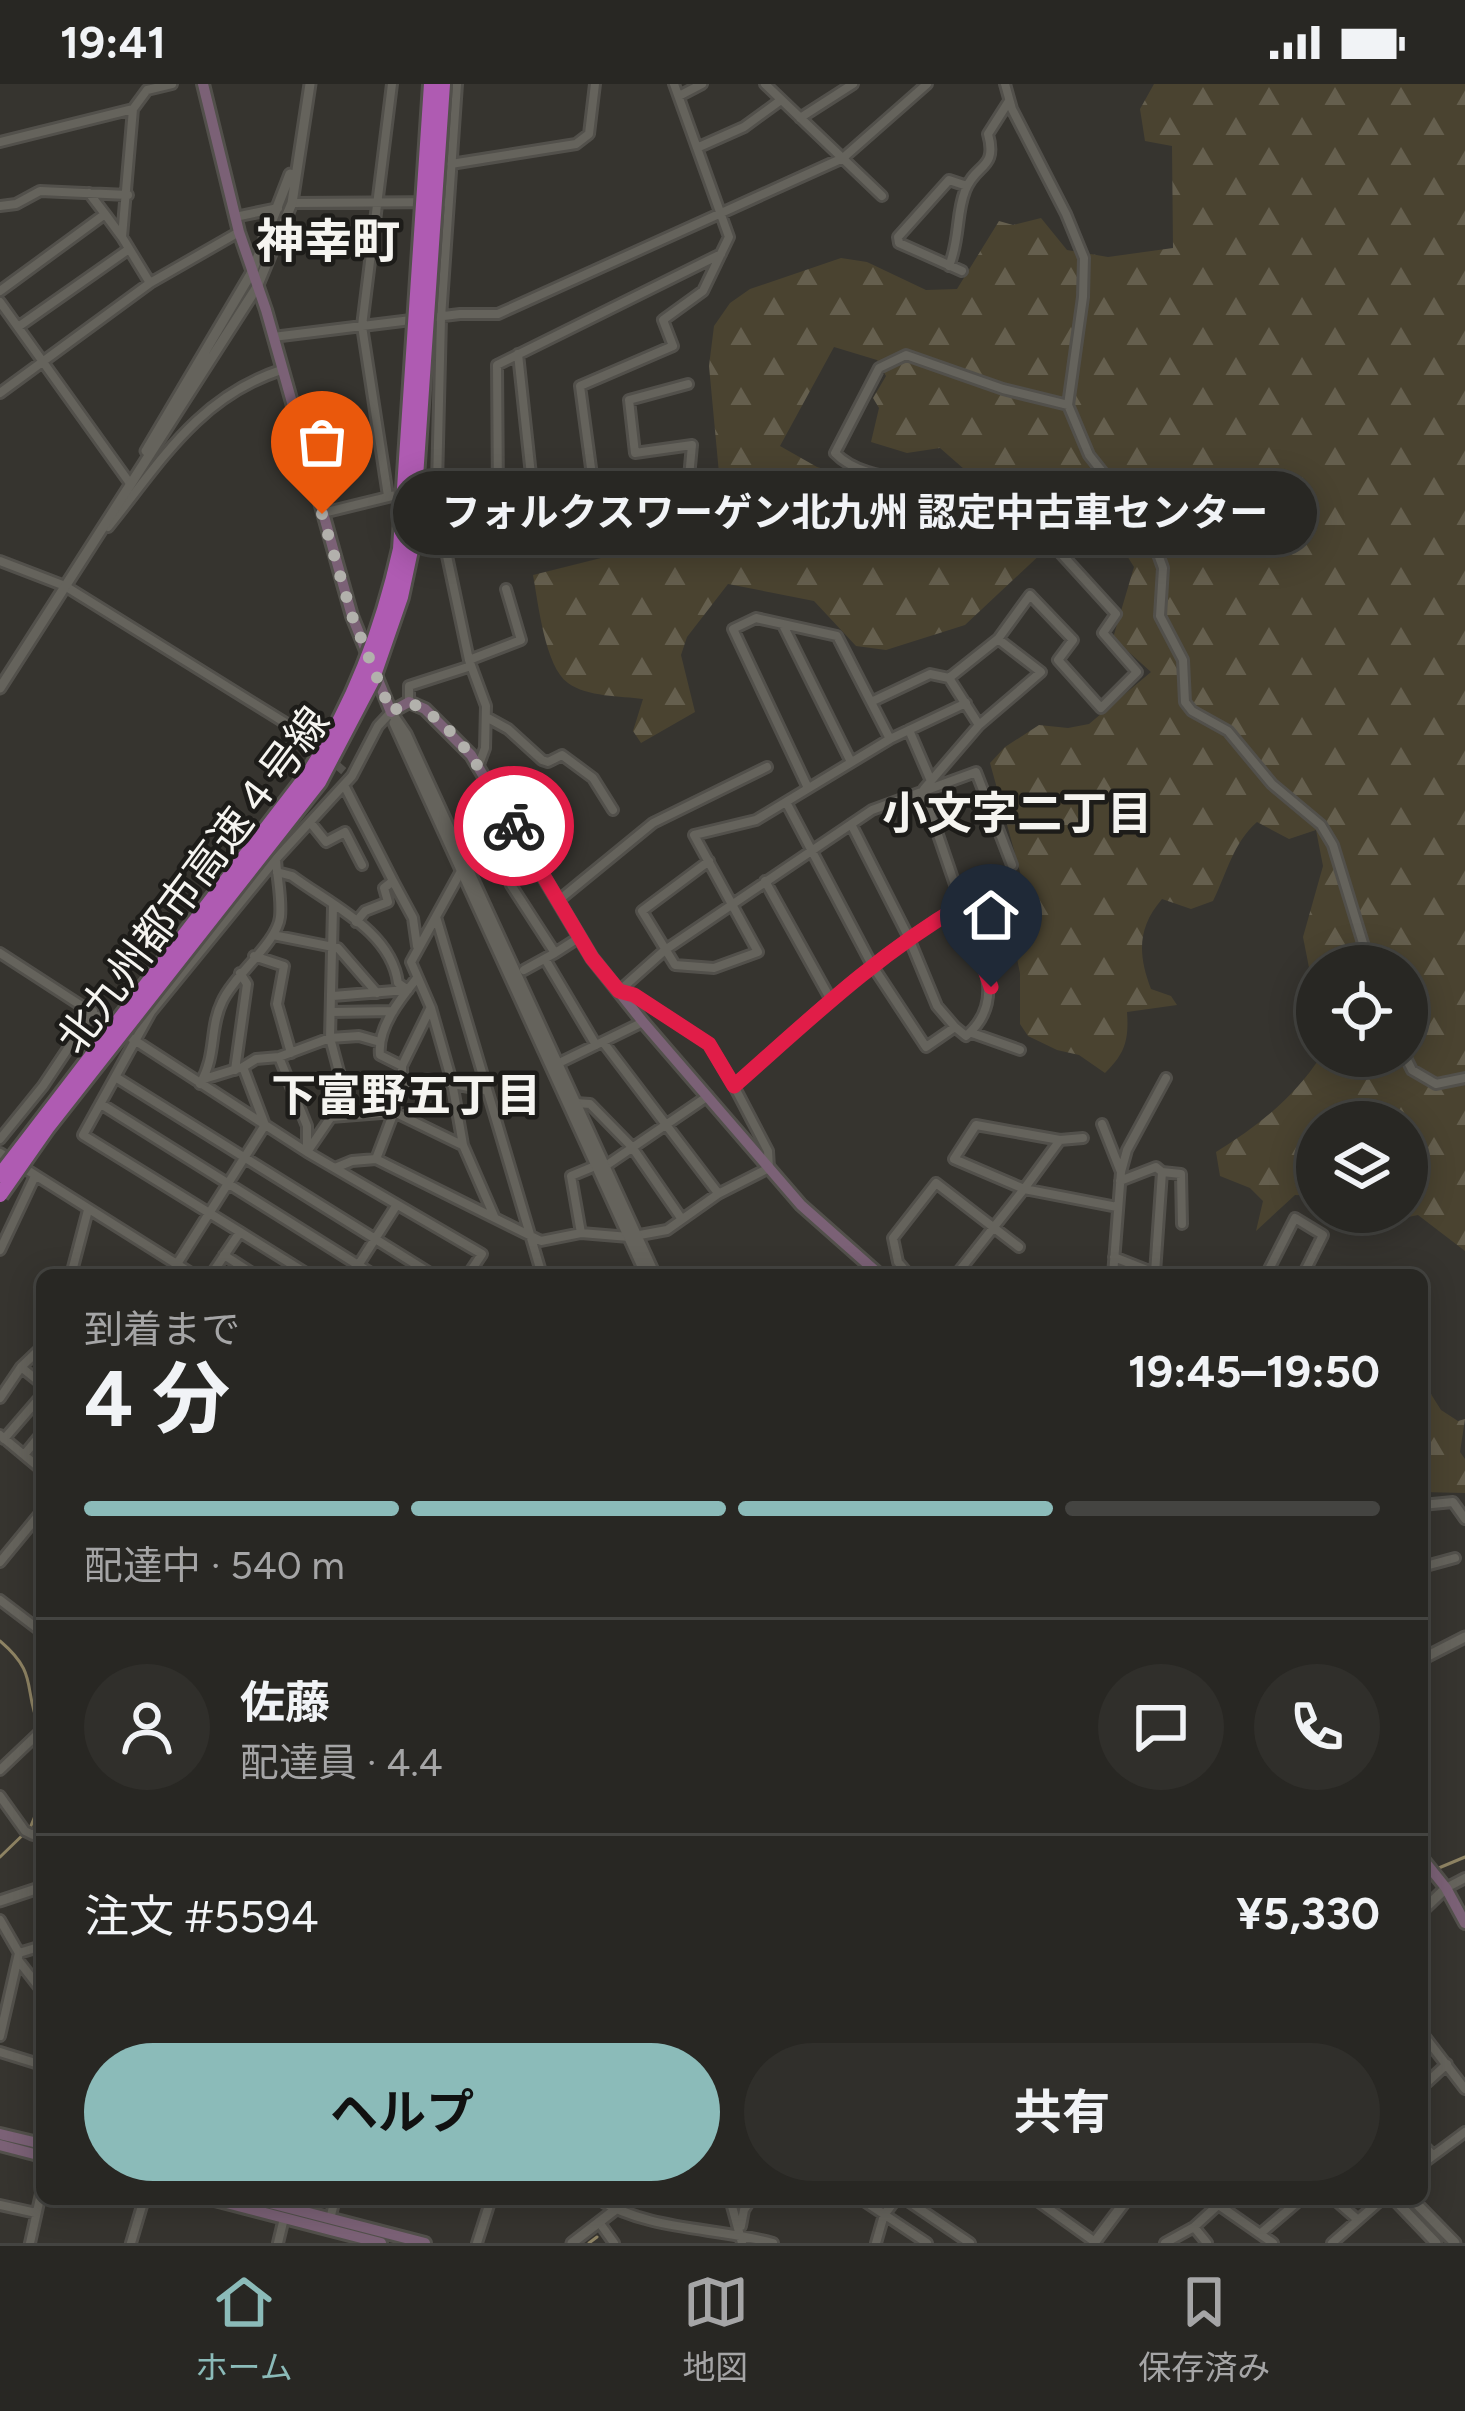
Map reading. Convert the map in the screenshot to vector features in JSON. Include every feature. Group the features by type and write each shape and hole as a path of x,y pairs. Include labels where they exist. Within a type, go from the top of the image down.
{"highway":[{"name":"北九州都市高速４号線","path":"0,1174 308,774 362,675 400,549 430,84"},
{"name":"北九州都市高速４号線","path":"0,1195 58,1113 319,782 372,681 411,550 443,84"}],"main road":[{"path":"203,84 239,232 352,616 391,712 409,702 449,730 478,767 580,937 643,1022 801,1205 873,1269"},
{"path":"1428,1865 1465,1923"},
{"path":"0,2134 36,2143"},
{"path":"0,2145 36,2154"},
{"path":"234,2205 381,2243"},
{"path":"279,2205 425,2243"}],"street":[{"path":"122,237 133,109 146,87 172,84"},
{"path":"129,482 257,287 292,202 310,84"},
{"path":"388,496 362,326 392,84"},
{"path":"457,84 441,318 437,485 446,556 487,717 478,767"},
{"path":"451,164 576,144 589,134 596,84"},
{"path":"598,520 580,386 673,346 664,320 703,291 729,237 674,84"},
{"path":"679,95 702,84"},
{"path":"765,84 882,196"},
{"path":"800,118 854,84"},
{"path":"273,337 498,314 843,158 927,84"},
{"path":"1005,84 1084,258 1068,405 1089,455 1150,532 1163,568 1160,616 1183,660 1185,702 1192,711 1228,730 1272,784 1321,825 1333,845 1364,945"},
{"path":"699,146 744,127 781,100"},
{"path":"949,266 958,243 967,186 989,160 988,134 1009,101"},
{"path":"0,142 133,109"},
{"path":"0,688 129,482 252,272 299,150"},
{"path":"962,271 899,243 898,237 949,181 967,186"},
{"path":"0,206 16,204 40,191 128,195"},
{"path":"89,193 150,283"},
{"path":"292,202 448,202"},
{"path":"236,217 279,208"},
{"path":"0,291 105,214"},
{"path":"0,393 150,283 239,232"},
{"path":"18,327 129,249"},
{"path":"322,514 437,485 498,497 497,365 721,254"},
{"path":"0,302 129,482"},
{"path":"518,354 531,475 550,538 688,488 692,445 635,453 629,400 688,384"},
{"path":"919,482 867,471 835,453 879,368 889,362 906,355 1068,405"},
{"path":"85,554 182,434 230,396 281,370"},
{"path":"172,422 173,431 182,434"},
{"path":"949,678 998,639 1030,595 1073,640 1058,660 1101,708 1137,672 1103,633 1116,614 1055,547"},
{"path":"0,561 65,586 292,727"},
{"path":"409,702 409,686 521,640 506,589"},
{"path":"808,788 733,629 756,618 837,636 890,740"},
{"path":"782,624 851,762"},
{"path":"922,791 979,725 1042,672 998,639"},
{"path":"871,702 930,674 949,678 979,725"},
{"path":"709,861 642,910 675,965 714,968 758,952 733,902 694,835 756,820 890,740 966,703"},
{"path":"299,1269 83,1135 151,1012 347,778 391,712"},
{"path":"391,712 399,740 460,873 576,1103 599,1168"},
{"path":"391,712 406,734 599,1168 652,1269"},
{"path":"487,717 542,760 562,755 593,778 614,810"},
{"path":"909,730 931,781"},
{"path":"559,900 652,823 767,767"},
{"path":"619,991 665,950 851,824 976,772 1012,865"},
{"path":"347,778 413,918 417,948"},
{"path":"851,824 938,1006 966,1036 983,1022 991,987 922,791"},
{"path":"786,802 872,964 926,1047 955,1027"},
{"path":"310,822 326,842 345,832 362,865"},
{"path":"529,852 512,885 550,956 599,1043 718,1194"},
{"path":"201,1081 212,1065 220,1004 274,935 280,918 276,860"},
{"path":"277,872 292,876 356,922 395,961 398,983 408,990"},
{"path":"460,873 411,962 452,1082 463,1145 496,1219"},
{"path":"356,922 365,911 388,902 383,888 393,880"},
{"path":"765,881 831,1000"},
{"path":"734,1086 872,964 908,936 962,905"},
{"path":"333,907 330,1038 342,1084 344,1116"},
{"path":"436,916 540,1269"},
{"path":"274,935 338,949 377,993"},
{"path":"524,970 580,937"},
{"path":"0,953 265,1126 482,1254 472,1269"},
{"path":"254,956 284,966 277,1004 291,1053"},
{"path":"240,974 247,984 239,1068 265,1126"},
{"path":"402,1066 380,1055 380,1042 393,1011 417,978"},
{"path":"333,996 408,990"},
{"path":"335,1168 376,1159 541,1240 580,1233 633,1236 667,1230 718,1194 769,1168 768,1151 709,1044 634,995 619,991"},
{"path":"376,1159 401,1087 402,1066 430,1008"},
{"path":"0,1139 43,1086 93,1011"},
{"path":"332,1012 393,1011"},
{"path":"554,1065 643,1022"},
{"path":"970,1032 1020,1050"},
{"path":"201,1081 330,1038 359,1036 380,1042"},
{"path":"279,1057 307,1126 307,1152"},
{"path":"1424,1077 1436,1084 1465,1078"},
{"path":"117,1078 423,1269"},
{"path":"1113,1269 1120,1177 1127,1150 1166,1078"},
{"path":"401,1087 427,1079 487,1090"},
{"path":"580,1233 571,1176 599,1168 708,1096"},
{"path":"576,1103 590,1104 632,1148 680,1219"},
{"path":"101,1104 364,1269"},
{"path":"307,1152 331,1117 394,1112 463,1145"},
{"path":"1102,1124 1120,1177"},
{"path":"1082,1138 1060,1140 976,1125 954,1159 1024,1189 1117,1207"},
{"path":"176,1264 265,1126"},
{"path":"961,1269 1060,1140"},
{"path":"0,1154 184,1269"},
{"path":"1120,1177 1156,1167 1181,1174 1182,1224"},
{"path":"1158,1269 1162,1172"},
{"path":"0,1250 35,1176"},
{"path":"904,1269 893,1238 936,1183 1019,1247"},
{"path":"356,1269 397,1205"},
{"path":"73,1269 88,1210"},
{"path":"1269,1269 1295,1218 1323,1235 1306,1269"},
{"path":"215,1269 240,1232"},
{"path":"633,1236 644,1269"},
{"path":"224,1256 245,1269"},
{"path":"1114,1257 1145,1269"},
{"path":"0,1398 36,1353"},
{"path":"21,1367 36,1379"},
{"path":"36,1401 2,1437 36,1464"},
{"path":"24,1455 36,1440"},
{"path":"1428,1504 1453,1502 1465,1519"},
{"path":"0,1562 36,1517"},
{"path":"1428,1565 1455,1558"},
{"path":"0,1600 36,1627"},
{"path":"1428,1655 1465,1637"},
{"path":"0,1770 36,1736"},
{"path":"0,1796 26,1831 36,1832"},
{"path":"1428,1903 1443,1884 1465,1878"},
{"path":"0,1901 36,1889"},
{"path":"0,1920 36,1982"},
{"path":"18,1956 36,1948"},
{"path":"0,2036 18,1956"},
{"path":"1428,2040 1465,2089"},
{"path":"0,2052 36,2063"},
{"path":"1428,2081 1447,2064"},
{"path":"1428,2159 1465,2132"},
{"path":"1428,2150 1433,2155"},
{"path":"0,2205 36,2213"},
{"path":"30,2243 38,2205"},
{"path":"131,2243 142,2205"},
{"path":"330,2219 334,2205"},
{"path":"477,2243 485,2205"},
{"path":"607,2205 646,2220 773,2243"},
{"path":"572,2243 621,2205"},
{"path":"732,2205 740,2238"},
{"path":"740,2238 748,2205"},
{"path":"870,2205 927,2243"},
{"path":"876,2243 884,2215 895,2205"},
{"path":"910,2205 970,2243"},
{"path":"1043,2205 1094,2243 1122,2205"},
{"path":"1165,2243 1194,2227 1212,2205"},
{"path":"1218,2205 1273,2243"},
{"path":"1260,2234 1293,2205"},
{"path":"1341,2205 1358,2220"},
{"path":"1332,2243 1375,2205"},
{"path":"1400,2205 1436,2243"},
{"path":"1418,2205 1455,2243"},
{"path":"278,2243 284,2218"},
{"path":"599,2222 614,2243"},
{"path":"1194,2227 1207,2243"}],"green space":[{"path":"1154,84 1465,84 1465,1251 1428,1223 1428,1101 1296,1101 1296,1195 1256,1231 1263,1201 1250,1188 1220,1176 1216,1152 1274,1110 1305,1077 1428,1077 1428,945 1305,945 1323,866 1316,830 1289,839 1257,822 1236,849 1213,901 1191,909 1162,899 1144,931 1144,965 1151,989 1171,996 1177,1005 1127,1012 1124,1046 1105,1073 1079,1055 1028,1036 1020,1024 1020,973 1012,935 1022,879 990,763 1039,725 1089,724 1151,672 1113,638 1134,567 1106,522 1078,519 965,625 886,650 856,646 814,601 728,584 687,637 681,655 695,712 641,743 633,731 643,699 576,688 560,675 548,649 533,575 641,548 707,504 720,484 709,366 714,326 730,303 750,289 841,258 867,262 926,290 957,289 999,221 1013,225 1041,218 1067,250 1108,257 1173,248 1172,146 1145,141 1140,109","holes":["834,347 877,360 886,376 873,398 879,408 871,442 907,453 940,448 964,469 954,495 933,502 817,467 780,446"]},
{"path":"1428,1389 1441,1410 1458,1421 1465,1419 1460,1452 1465,1459 1465,1493 1428,1492"}],"waterway":[{"path":"0,1641 21,1663 36,1717"},
{"path":"0,1857 30,1828 36,1814"},
{"path":"1428,1872 1465,1857"},
{"path":"589,2243 597,2237"}],"tunnel":[{"path":"292,727 346,773"}],"way so far":[{"path":"322,514 352,616 391,712 409,702 449,730 471,755 514,826"}],"place":[{"name":"フォルクスワーゲン北九州 認定中古車センター","path":"322,514"}],"district":[{"name":"神幸町","path":"328,241"},
{"name":"小文字二丁目","path":"1017,813"},
{"name":"下富野五丁目","path":"406,1095"}],"route":[{"path":"514,826 592,958 619,991 634,995 709,1044 734,1086 872,964 908,936 962,905 991,987"}]}
